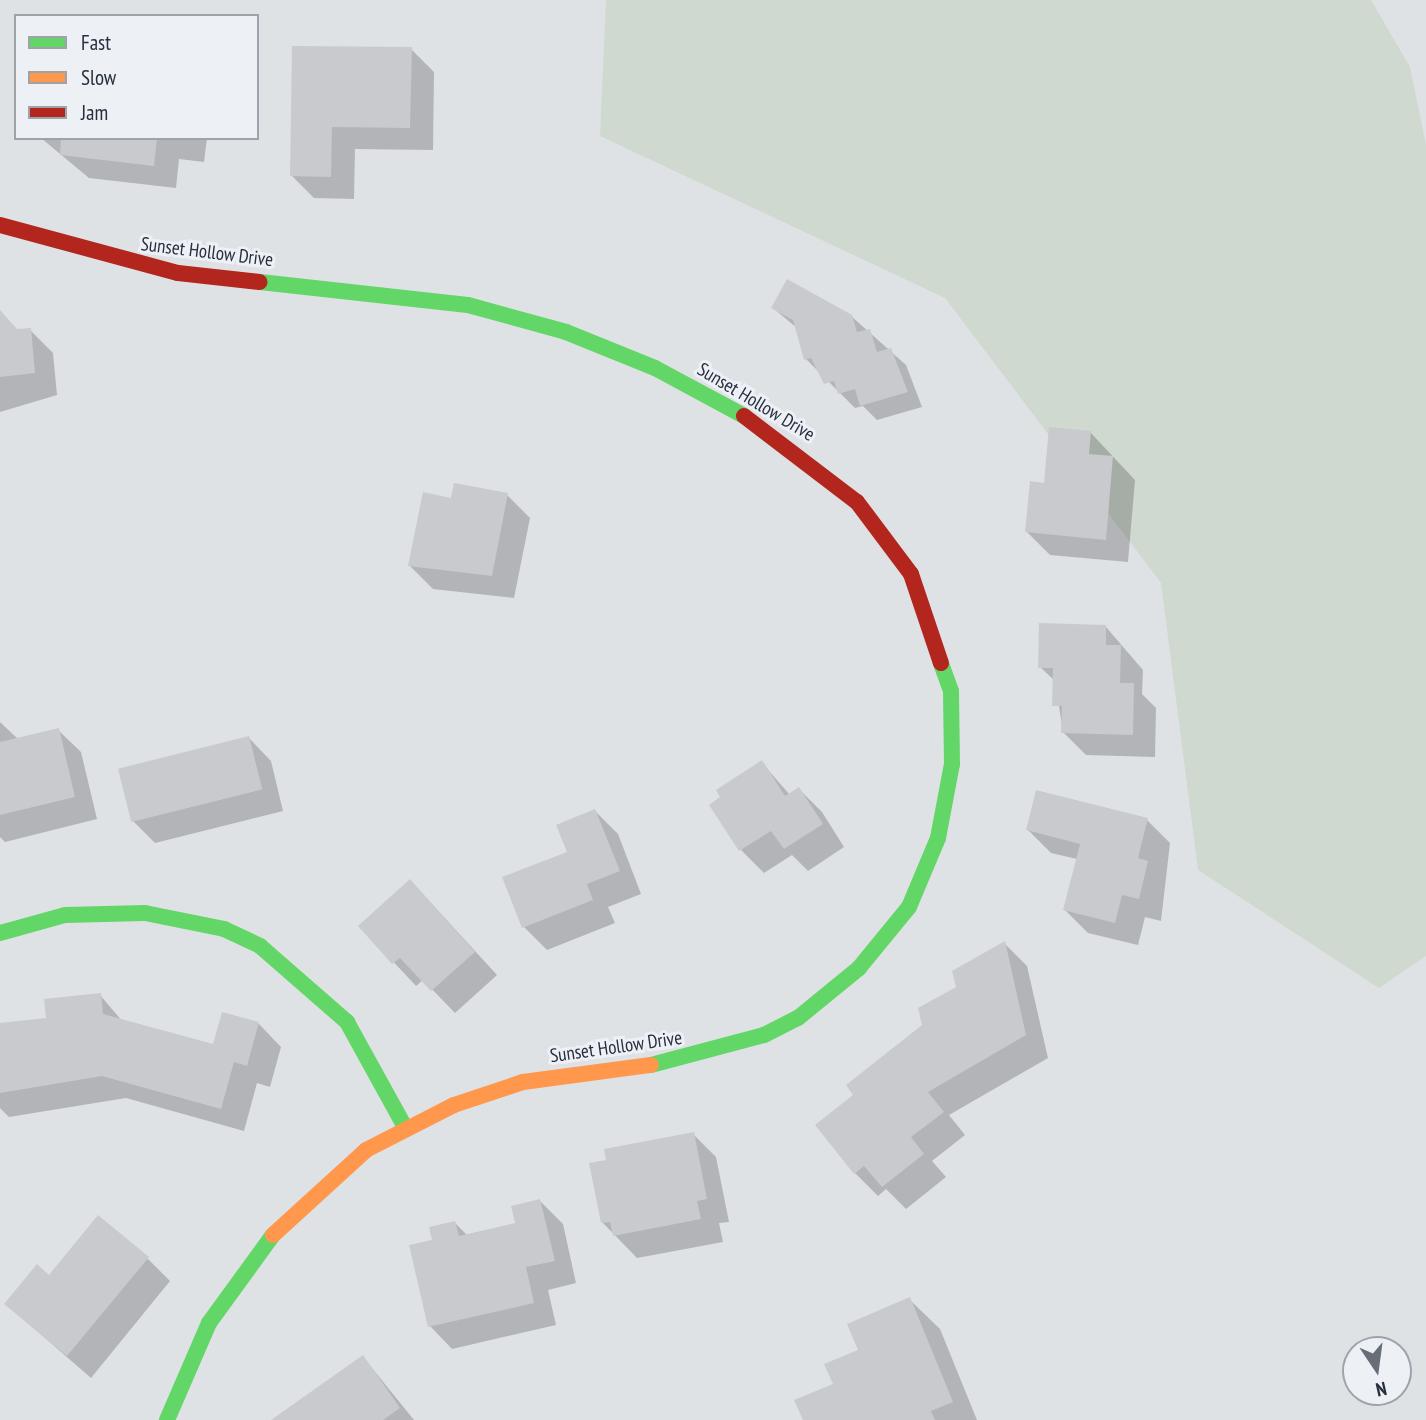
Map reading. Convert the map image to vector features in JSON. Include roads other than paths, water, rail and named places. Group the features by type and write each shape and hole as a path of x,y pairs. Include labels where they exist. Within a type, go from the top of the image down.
{"street":[{"name":"Sunset Hollow Drive","path":"0,225 178,273 468,305 612,349 731,407 813,462 888,537 929,612 951,691 947,802 909,907 859,968 798,1017 732,1047 662,1064 523,1082 405,1127 327,1180 259,1248 209,1323 167,1420"},
{"path":"0,933 65,915 145,913 224,929 260,946 347,1022 405,1127"}]}
